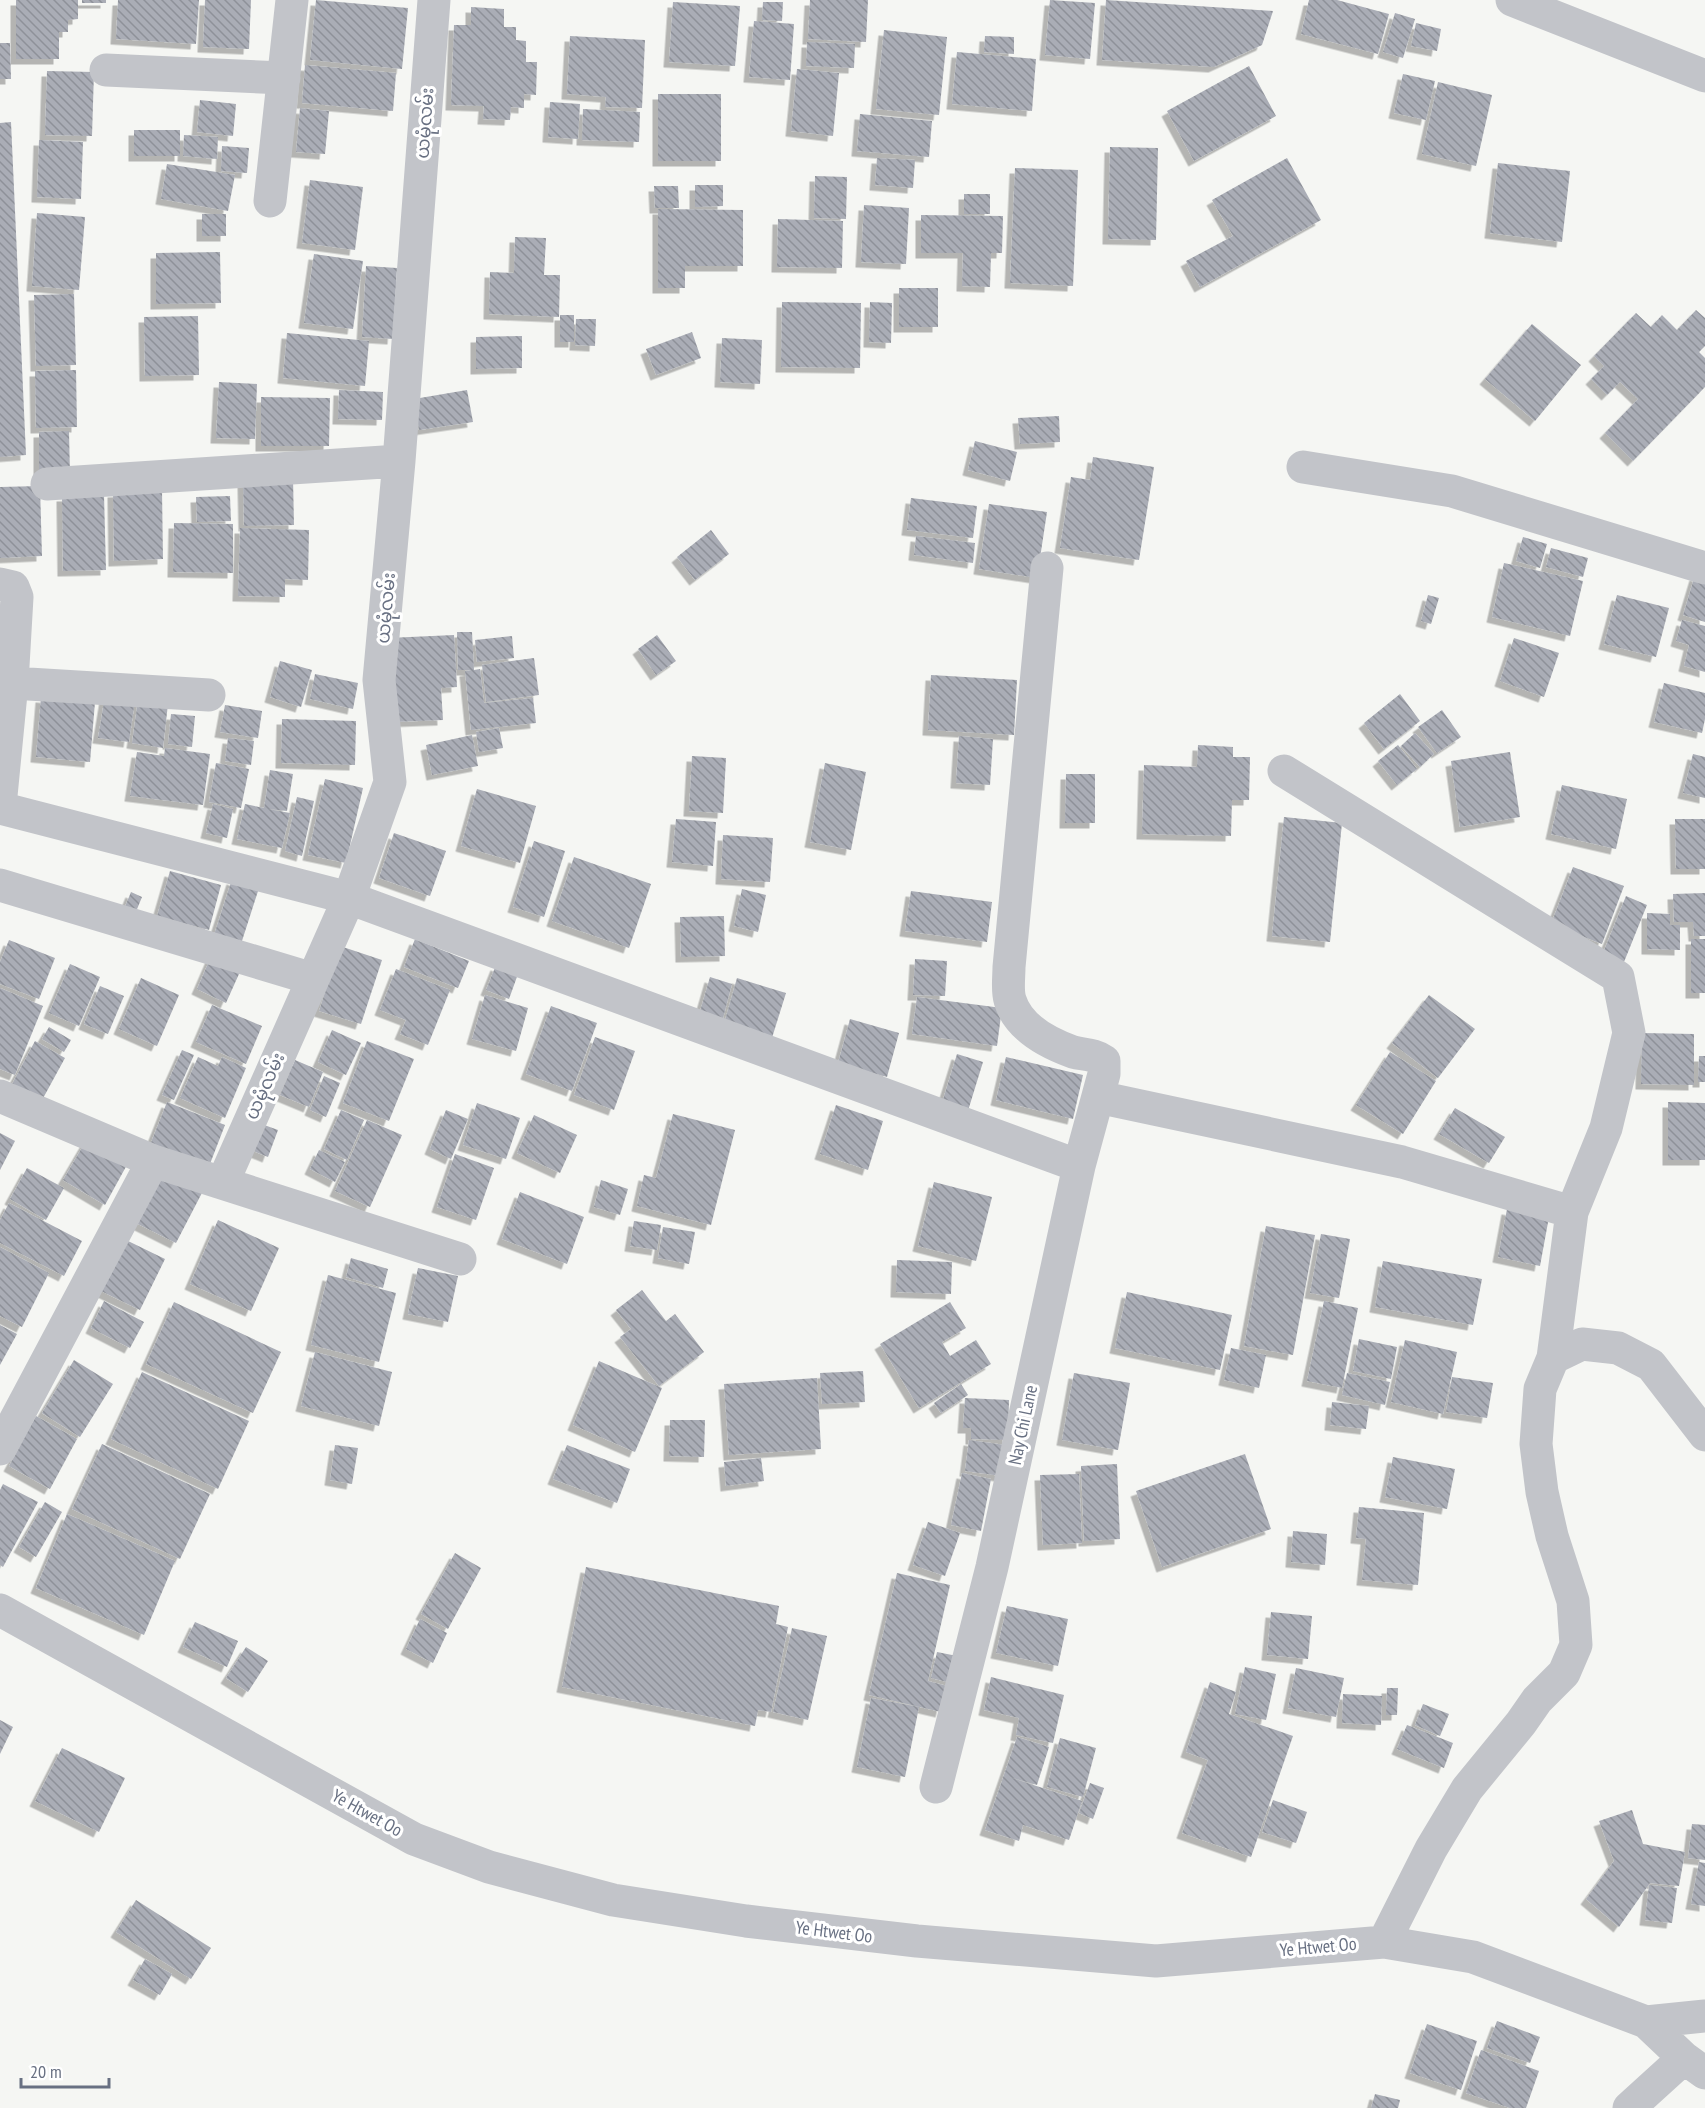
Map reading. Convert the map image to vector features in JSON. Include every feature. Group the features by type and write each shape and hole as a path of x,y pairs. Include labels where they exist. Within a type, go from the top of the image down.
{"street":[{"path":"270,201 292,0"},
{"name":"ယမုံလမ်း","path":"223,1182 349,898 390,782 379,680 399,462 434,0"},
{"path":"1512,0 1705,76"},
{"path":"106,70 284,78"},
{"path":"48,484 399,462"},
{"path":"1303,467 1452,491 1705,568"},
{"name":"Nay Chi Lane","path":"936,1787 993,1567 1079,1166 1104,1074 1104,1061 1097,1056 1074,1052 1046,1040 1023,1023 1010,999 1009,967 1047,568"},
{"path":"0,584 13,587 17,597 12,683 0,807 349,898 1079,1166"},
{"path":"12,683 209,695"},
{"path":"1284,771 1618,977 1629,1033 1606,1128 1572,1212 1553,1358 1540,1389 1536,1444 1542,1492 1552,1536 1573,1601 1576,1645 1564,1672 1537,1700 1521,1724 1467,1789 1431,1849 1384,1942"},
{"path":"0,885 313,979"},
{"path":"0,1096 153,1161 460,1259"},
{"path":"1098,1097 1402,1162 1572,1212"},
{"path":"0,1449 153,1161"},
{"path":"1553,1358 1582,1344 1618,1348 1651,1365 1705,1434"},
{"name":"Ye Htwet Oo","path":"0,1610 414,1839 489,1867 613,1900 746,1921 866,1936 1156,1961 1384,1942 1473,1957 1646,2022 1694,2066"},
{"path":"1646,2022 1705,2016"},
{"path":"1629,2108 1694,2066"}],"building":[{"path":"16,0 78,0 78,19 68,20 68,32 59,32 59,59 16,59"},
{"path":"82,0 106,0 106,3 82,3"},
{"path":"118,0 199,0 196,44 116,39"},
{"path":"205,0 251,0 249,49 203,47"},
{"path":"316,0 408,8 402,69 310,60"},
{"path":"810,0 868,0 866,42 808,39"},
{"path":"1050,0 1095,3 1090,59 1045,55"},
{"path":"1106,0 1273,11 1262,45 1214,67 1102,60"},
{"path":"1309,0 1337,0 1389,14 1378,54 1301,34"},
{"path":"673,2 740,6 735,66 669,62"},
{"path":"763,2 783,2 782,21 762,20"},
{"path":"471,7 504,9 504,27 516,27 516,40 526,41 526,62 537,62 536,95 524,94 524,108 511,107 510,120 483,119 484,106 451,105 454,25 471,25"},
{"path":"1395,13 1415,19 1403,58 1383,52"},
{"path":"754,21 794,24 790,80 749,77"},
{"path":"1416,23 1441,29 1437,51 1411,46"},
{"path":"884,30 947,37 939,115 876,109"},
{"path":"570,36 645,40 642,108 605,107 606,97 567,94"},
{"path":"985,36 1014,37 1014,54 984,52"},
{"path":"807,42 855,44 854,68 806,66"},
{"path":"0,43 10,43 11,79 0,79"},
{"path":"957,52 1036,59 1032,111 952,104"},
{"path":"305,65 396,73 393,111 302,103"},
{"path":"1249,66 1276,116 1194,161 1167,111"},
{"path":"797,69 839,73 833,136 791,131"},
{"path":"47,71 94,72 92,136 45,135"},
{"path":"1403,74 1435,81 1426,120 1394,113"},
{"path":"1438,82 1492,95 1476,166 1422,154"},
{"path":"658,94 721,94 721,161 658,161"},
{"path":"200,100 236,104 233,136 197,132"},
{"path":"550,102 580,104 578,139 548,137"},
{"path":"300,108 329,111 325,154 296,152"},
{"path":"583,109 640,112 639,142 582,140"},
{"path":"860,114 932,121 929,157 857,151"},
{"path":"11,122 26,455 0,457 0,123"},
{"path":"134,130 180,130 180,156 134,156"},
{"path":"184,135 218,137 217,159 183,156"},
{"path":"39,140 83,142 81,199 37,197"},
{"path":"222,146 249,148 247,173 221,171"},
{"path":"1110,147 1158,148 1156,240 1108,239"},
{"path":"877,158 915,160 913,188 875,185"},
{"path":"1287,158 1321,220 1200,287 1186,261 1233,236 1212,200"},
{"path":"1498,163 1570,171 1562,242 1490,233"},
{"path":"167,164 235,175 228,211 161,199"},
{"path":"1015,168 1078,170 1073,286 1010,283"},
{"path":"815,176 847,177 846,219 814,218"},
{"path":"310,180 363,187 355,250 302,243"},
{"path":"695,185 723,185 723,206 695,207"},
{"path":"654,186 678,186 679,208 655,208"},
{"path":"964,194 990,194 990,214 964,214"},
{"path":"864,205 909,208 906,264 861,262"},
{"path":"658,209 743,210 743,266 685,266 685,288 658,288"},
{"path":"37,213 85,217 79,290 32,286"},
{"path":"202,214 226,214 226,236 202,236"},
{"path":"921,215 1003,216 1002,253 991,253 990,287 962,286 963,253 921,253"},
{"path":"778,219 843,221 842,268 777,267"},
{"path":"515,237 546,238 544,275 560,275 559,317 489,314 490,272 514,273"},
{"path":"220,252 221,303 156,304 156,253"},
{"path":"314,254 363,261 353,329 304,323"},
{"path":"366,266 397,268 393,339 362,337"},
{"path":"899,288 938,288 938,327 899,327"},
{"path":"74,294 76,365 36,366 34,295"},
{"path":"782,302 861,303 860,368 781,367"},
{"path":"870,302 892,303 891,343 869,342"},
{"path":"1696,310 1705,318 1705,346 1699,352 1705,358 1705,387 1633,461 1605,433 1638,399 1620,382 1607,395 1591,379 1604,366 1594,356 1636,313 1651,327 1662,315 1677,330"},
{"path":"560,315 574,315 574,342 560,342"},
{"path":"198,316 199,375 145,376 144,317"},
{"path":"576,319 596,319 595,346 575,345"},
{"path":"1532,324 1581,365 1535,421 1485,379"},
{"path":"692,332 701,358 656,375 646,349"},
{"path":"287,333 369,341 365,386 283,378"},
{"path":"522,336 522,368 476,369 476,337"},
{"path":"722,338 762,340 760,384 720,382"},
{"path":"76,370 77,427 36,428 35,371"},
{"path":"219,382 257,384 255,439 216,438"},
{"path":"339,390 383,392 382,420 338,419"},
{"path":"467,390 473,422 419,430 414,399"},
{"path":"261,397 330,398 329,446 261,446"},
{"path":"1059,416 1060,442 1020,444 1018,418"},
{"path":"69,431 70,474 39,475 39,432"},
{"path":"975,441 1017,452 1010,481 968,470"},
{"path":"1093,457 1154,467 1139,560 1060,548 1071,477 1090,480"},
{"path":"293,478 294,525 244,526 243,479"},
{"path":"40,486 42,556 0,558 0,487"},
{"path":"162,490 163,559 114,561 113,492"},
{"path":"104,495 106,570 63,571 62,496"},
{"path":"230,496 231,521 197,522 196,497"},
{"path":"911,498 977,506 973,538 907,530"},
{"path":"989,504 1047,512 1037,578 979,569"},
{"path":"174,523 233,524 233,573 173,572"},
{"path":"240,528 309,530 308,580 285,579 285,597 238,596"},
{"path":"711,530 729,554 695,580 677,557"},
{"path":"916,536 975,543 973,563 914,555"},
{"path":"1523,537 1547,544 1540,568 1516,561"},
{"path":"1551,548 1588,558 1583,577 1546,567"},
{"path":"1504,563 1583,581 1570,636 1492,617"},
{"path":"1695,575 1705,578 1705,622 1683,615"},
{"path":"1428,595 1439,598 1431,624 1421,621"},
{"path":"1617,595 1669,608 1656,657 1604,644"},
{"path":"1682,620 1705,626 1705,672 1684,666 1689,645 1676,641"},
{"path":"457,632 472,632 474,670 480,669 484,703 533,698 536,723 471,730 465,671 471,670 458,670"},
{"path":"454,635 457,687 441,688 443,720 392,722 388,638"},
{"path":"657,635 676,661 656,675 638,649"},
{"path":"512,636 514,658 477,662 475,640"},
{"path":"1514,638 1559,653 1544,697 1500,681"},
{"path":"534,658 539,695 486,702 482,665"},
{"path":"280,661 312,670 301,707 270,697"},
{"path":"315,674 358,683 353,709 310,699"},
{"path":"931,675 1017,680 1014,735 928,730"},
{"path":"1664,683 1705,693 1705,719 1702,733 1654,722"},
{"path":"1400,694 1420,721 1384,749 1364,723"},
{"path":"105,696 135,700 129,742 98,738"},
{"path":"41,697 95,702 90,762 36,757"},
{"path":"138,700 168,704 163,748 132,743"},
{"path":"225,705 262,711 258,738 220,732"},
{"path":"1442,710 1461,737 1437,753 1418,727"},
{"path":"171,714 195,716 192,747 168,744"},
{"path":"282,719 356,721 355,765 281,763"},
{"path":"499,728 503,748 479,752 476,732"},
{"path":"1415,733 1434,754 1420,767 1401,746"},
{"path":"472,735 478,766 432,775 426,745"},
{"path":"959,736 993,739 990,785 956,783"},
{"path":"228,738 254,741 251,765 225,761"},
{"path":"1198,745 1233,747 1233,757 1250,757 1249,800 1232,800 1231,836 1142,834 1144,765 1197,767"},
{"path":"1398,745 1417,769 1397,785 1378,761"},
{"path":"165,748 210,754 203,805 130,796 137,752 164,756"},
{"path":"1510,752 1520,817 1460,827 1451,761"},
{"path":"1693,754 1705,757 1705,798 1683,793"},
{"path":"692,756 726,758 723,813 689,811"},
{"path":"216,763 249,769 241,808 209,802"},
{"path":"825,763 866,772 851,850 810,842"},
{"path":"270,770 293,774 287,811 268,809 290,813 282,848 237,839 245,804 264,808"},
{"path":"1066,774 1095,774 1095,823 1065,823"},
{"path":"325,779 363,788 346,863 308,855"},
{"path":"1562,785 1627,799 1616,849 1551,834"},
{"path":"477,789 536,806 520,863 461,846"},
{"path":"297,797 314,801 302,856 285,851"},
{"path":"213,804 233,809 227,838 206,833"},
{"path":"1284,817 1342,823 1330,942 1272,936"},
{"path":"676,819 716,822 713,866 672,862"},
{"path":"1675,819 1705,819 1705,869 1676,869"},
{"path":"394,833 446,851 430,896 379,878"},
{"path":"723,835 773,838 770,882 721,879"},
{"path":"534,841 565,851 544,917 513,907"},
{"path":"574,857 651,884 629,948 552,921"},
{"path":"1573,867 1624,886 1602,944 1551,924"},
{"path":"170,871 221,885 209,930 157,916"},
{"path":"232,879 259,888 241,944 214,935"},
{"path":"742,889 766,895 758,932 734,926"},
{"path":"911,891 992,902 987,942 905,931"},
{"path":"131,892 142,897 133,919 122,914"},
{"path":"1705,893 1705,936 1694,936 1693,922 1674,922 1673,894"},
{"path":"1626,896 1647,905 1624,962 1603,953"},
{"path":"1647,913 1670,914 1670,925 1680,925 1680,950 1647,949"},
{"path":"724,916 725,956 681,957 680,917"},
{"path":"415,939 469,961 458,988 404,967"},
{"path":"1691,939 1705,939 1705,993 1691,993"},
{"path":"9,940 55,958 39,999 0,984 0,962"},
{"path":"340,946 382,960 361,1024 319,1011"},
{"path":"213,952 243,965 226,1003 197,989"},
{"path":"915,959 947,961 945,996 913,995"},
{"path":"70,964 100,977 79,1026 49,1013"},
{"path":"496,965 518,974 509,999 486,990"},
{"path":"396,969 450,990 428,1045 400,1034 406,1020 380,1010"},
{"path":"710,977 732,984 722,1022 699,1015"},
{"path":"141,978 179,995 157,1046 119,1029"},
{"path":"737,978 786,993 771,1041 723,1027"},
{"path":"100,986 124,996 108,1034 84,1024"},
{"path":"0,988 43,1006 15,1075 0,1069"},
{"path":"485,995 528,1008 516,1051 472,1039"},
{"path":"1429,995 1475,1029 1438,1078 1392,1043"},
{"path":"917,997 1002,1008 997,1046 912,1034"},
{"path":"212,1005 262,1026 246,1064 196,1042"},
{"path":"551,1006 597,1023 572,1091 526,1074"},
{"path":"850,1019 899,1033 887,1077 838,1063"},
{"path":"49,1027 71,1040 64,1052 42,1039"},
{"path":"332,1030 361,1043 346,1075 318,1062"},
{"path":"1642,1033 1694,1034 1694,1085 1641,1084"},
{"path":"595,1037 635,1051 614,1110 574,1095"},
{"path":"35,1041 65,1058 41,1102 11,1086"},
{"path":"367,1041 414,1059 389,1121 343,1103"},
{"path":"182,1050 194,1055 174,1100 162,1095"},
{"path":"1390,1052 1436,1081 1403,1134 1356,1105"},
{"path":"957,1054 983,1062 967,1114 941,1106"},
{"path":"1699,1056 1705,1056 1705,1082 1698,1082"},
{"path":"198,1057 218,1066 222,1057 246,1068 225,1118 180,1098"},
{"path":"1006,1057 1083,1075 1073,1119 996,1100"},
{"path":"295,1060 323,1072 309,1107 280,1095"},
{"path":"324,1076 340,1083 326,1117 310,1110"},
{"path":"167,1102 225,1125 208,1169 150,1145"},
{"path":"1668,1102 1705,1103 1705,1160 1668,1160"},
{"path":"477,1103 520,1118 506,1159 463,1145"},
{"path":"836,1105 883,1121 868,1170 820,1154"},
{"path":"1455,1108 1505,1137 1489,1163 1439,1134"},
{"path":"341,1110 364,1120 347,1160 324,1149"},
{"path":"446,1110 468,1119 451,1159 430,1149"},
{"path":"673,1114 735,1130 711,1225 637,1206 644,1175 656,1178"},
{"path":"534,1115 577,1135 560,1173 517,1153"},
{"path":"367,1120 402,1135 370,1207 335,1191"},
{"path":"256,1122 278,1130 268,1157 246,1148"},
{"path":"0,1133 15,1141 0,1170"},
{"path":"87,1139 128,1163 105,1205 63,1180"},
{"path":"319,1150 345,1162 335,1182 310,1169"},
{"path":"455,1154 494,1168 476,1220 437,1207"},
{"path":"27,1168 64,1188 46,1220 10,1199"},
{"path":"159,1168 203,1191 176,1243 132,1221"},
{"path":"601,1180 628,1189 620,1215 594,1207"},
{"path":"934,1182 992,1197 976,1261 918,1246"},
{"path":"520,1192 584,1217 567,1264 502,1239"},
{"path":"9,1203 82,1241 64,1276 0,1243 0,1220"},
{"path":"1507,1209 1549,1217 1540,1266 1498,1257"},
{"path":"218,1220 279,1248 251,1311 190,1284"},
{"path":"634,1221 661,1225 657,1250 630,1246"},
{"path":"1266,1226 1315,1235 1293,1355 1244,1346"},
{"path":"663,1227 695,1232 689,1264 658,1258"},
{"path":"1321,1234 1350,1239 1339,1298 1310,1293"},
{"path":"126,1240 165,1259 140,1310 101,1291"},
{"path":"0,1247 49,1273 22,1327 0,1316"},
{"path":"351,1258 388,1269 383,1288 346,1277"},
{"path":"897,1260 952,1262 951,1294 896,1292"},
{"path":"1383,1261 1482,1279 1473,1325 1375,1307"},
{"path":"418,1268 458,1276 448,1322 408,1314"},
{"path":"328,1275 396,1293 379,1362 311,1345"},
{"path":"642,1290 666,1321 675,1314 704,1352 659,1386 620,1337 631,1329 616,1310"},
{"path":"1127,1292 1232,1315 1220,1370 1115,1348"},
{"path":"104,1301 144,1322 130,1348 91,1328"},
{"path":"1324,1301 1358,1308 1342,1388 1307,1381"},
{"path":"174,1302 281,1352 253,1413 146,1364"},
{"path":"950,1302 966,1328 942,1342 950,1356 976,1340 991,1364 919,1408 880,1344"},
{"path":"0,1325 17,1334 0,1365"},
{"path":"1359,1339 1397,1347 1391,1379 1353,1371"},
{"path":"1405,1340 1457,1352 1443,1414 1391,1402"},
{"path":"1231,1348 1266,1355 1259,1388 1224,1380"},
{"path":"315,1352 392,1372 379,1426 301,1406"},
{"path":"74,1360 113,1384 80,1437 42,1413"},
{"path":"599,1361 662,1388 635,1452 573,1425"},
{"path":"863,1371 865,1402 822,1404 820,1373"},
{"path":"142,1372 249,1421 218,1489 111,1439"},
{"path":"1074,1373 1130,1383 1118,1450 1062,1440"},
{"path":"1347,1373 1390,1382 1385,1405 1342,1395"},
{"path":"1452,1377 1493,1383 1487,1418 1446,1412"},
{"path":"817,1378 821,1449 729,1455 724,1384"},
{"path":"961,1384 968,1395 941,1413 934,1403"},
{"path":"965,1398 1009,1400 1008,1440 971,1439 971,1428 963,1428"},
{"path":"1332,1402 1369,1406 1366,1429 1330,1425"},
{"path":"36,1416 77,1439 50,1489 9,1466"},
{"path":"670,1420 705,1420 704,1457 669,1456"},
{"path":"969,1440 1005,1445 1001,1476 965,1471"},
{"path":"102,1444 210,1494 180,1559 72,1509"},
{"path":"335,1445 358,1448 352,1484 330,1480"},
{"path":"567,1445 630,1469 617,1503 553,1479"},
{"path":"1245,1454 1271,1529 1162,1567 1136,1491"},
{"path":"1393,1457 1455,1469 1447,1509 1385,1497"},
{"path":"761,1458 764,1481 726,1486 724,1462"},
{"path":"1117,1464 1120,1539 1084,1541 1081,1466"},
{"path":"962,1473 991,1479 981,1531 951,1525"},
{"path":"1079,1474 1082,1543 1043,1545 1040,1475"},
{"path":"3,1484 38,1502 3,1567 0,1565 0,1490"},
{"path":"45,1502 62,1512 36,1557 19,1547"},
{"path":"1359,1507 1424,1513 1418,1585 1362,1580 1366,1539 1356,1538"},
{"path":"67,1514 175,1561 144,1635 36,1588"},
{"path":"928,1522 960,1533 945,1576 913,1565"},
{"path":"1293,1531 1327,1534 1325,1565 1291,1562"},
{"path":"455,1553 481,1568 448,1629 421,1614"},
{"path":"586,1567 779,1606 776,1624 788,1627 771,1712 758,1710 755,1726 562,1687"},
{"path":"897,1573 950,1585 928,1681 947,1686 941,1712 869,1695"},
{"path":"1007,1606 1068,1619 1058,1666 996,1653"},
{"path":"1271,1612 1312,1616 1308,1659 1267,1655"},
{"path":"420,1619 447,1633 433,1663 406,1649"},
{"path":"195,1622 238,1641 227,1667 183,1647"},
{"path":"792,1628 827,1636 808,1720 773,1712"},
{"path":"246,1647 268,1661 248,1692 226,1678"},
{"path":"937,1652 957,1656 951,1683 931,1678"},
{"path":"1245,1667 1276,1674 1266,1720 1235,1714"},
{"path":"1296,1668 1344,1678 1336,1717 1288,1708"},
{"path":"991,1677 1064,1695 1053,1743 1016,1735 1019,1718 984,1710"},
{"path":"1210,1682 1236,1692 1229,1714 1293,1736 1251,1857 1182,1833 1208,1760 1186,1752"},
{"path":"1387,1688 1398,1688 1397,1715 1386,1715"},
{"path":"1343,1694 1382,1696 1381,1725 1342,1723"},
{"path":"871,1698 919,1707 905,1777 857,1767"},
{"path":"1423,1704 1449,1714 1440,1736 1415,1725"},
{"path":"0,1720 13,1727 0,1754"},
{"path":"1407,1725 1453,1743 1444,1768 1397,1749"},
{"path":"1017,1737 1049,1747 1037,1785 1009,1777 1082,1801 1069,1840 1023,1825 1019,1841 985,1830"},
{"path":"1060,1738 1096,1748 1083,1797 1047,1787"},
{"path":"62,1748 125,1778 99,1832 35,1801"},
{"path":"1090,1783 1104,1788 1093,1819 1079,1813"},
{"path":"1273,1800 1307,1812 1296,1843 1262,1832"},
{"path":"1632,1810 1643,1844 1685,1852 1679,1886 1650,1883 1619,1927 1586,1899 1614,1861 1599,1821"},
{"path":"1692,1824 1705,1825 1705,1860 1688,1858"},
{"path":"1699,1862 1705,1863 1705,1906 1691,1904"},
{"path":"1649,1885 1677,1888 1672,1923 1645,1920"},
{"path":"136,1900 211,1948 191,1979 116,1932"},
{"path":"145,1959 172,1974 160,1995 133,1980"},
{"path":"1497,2021 1540,2037 1530,2063 1487,2048"},
{"path":"1427,2024 1477,2041 1461,2090 1410,2073"},
{"path":"1481,2050 1539,2071 1526,2108 1510,2108 1466,2093"},
{"path":"1375,2094 1400,2100 1398,2108 1371,2108"}]}
